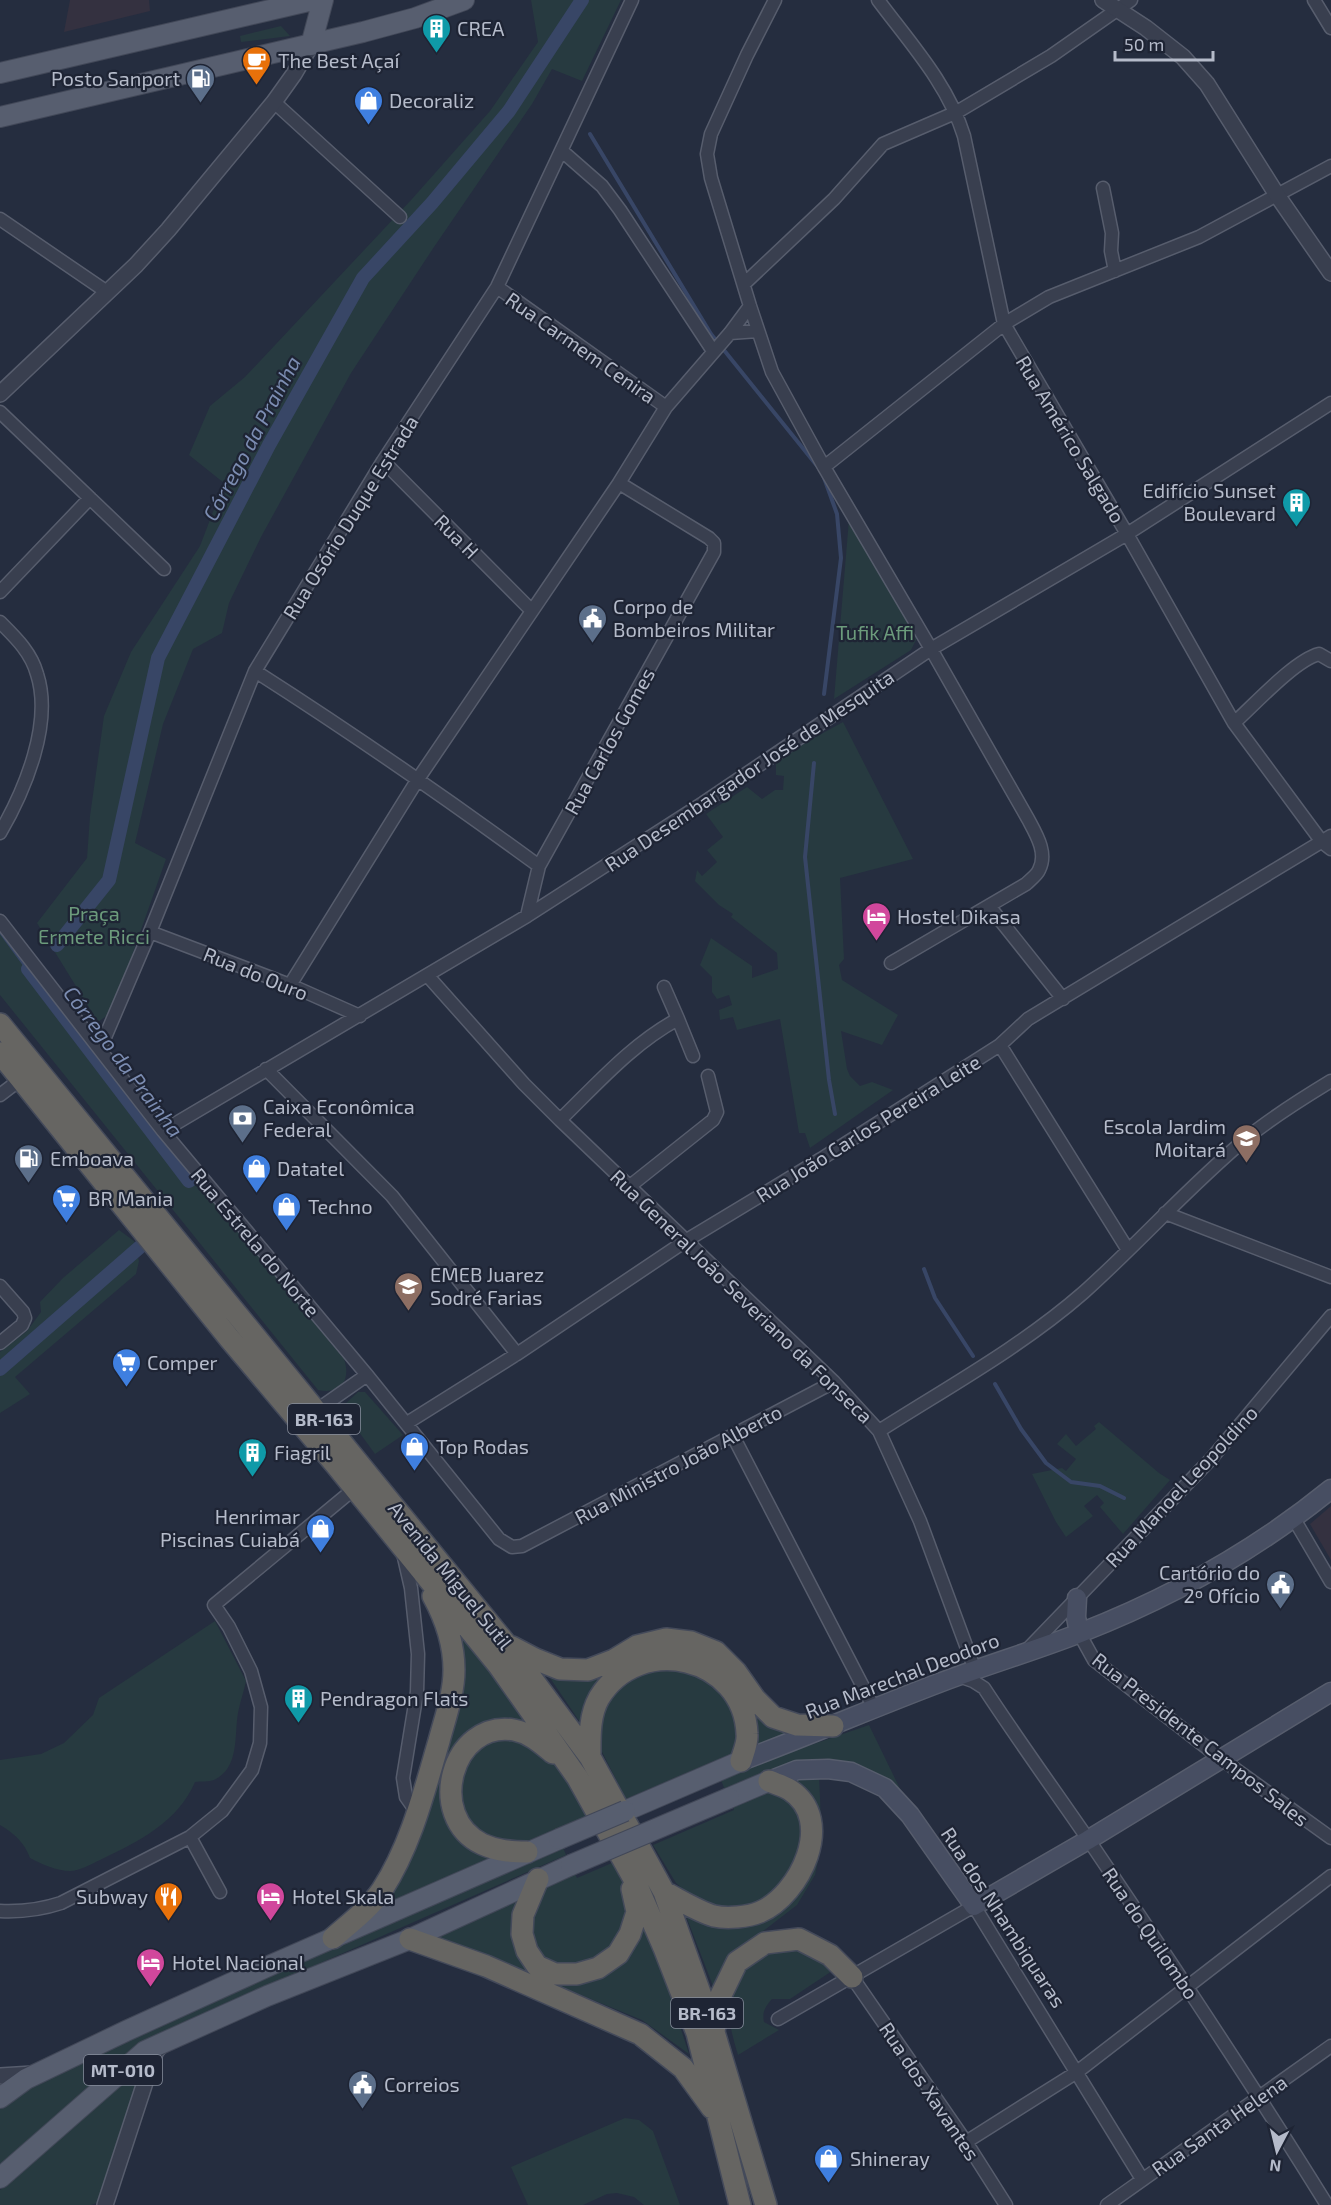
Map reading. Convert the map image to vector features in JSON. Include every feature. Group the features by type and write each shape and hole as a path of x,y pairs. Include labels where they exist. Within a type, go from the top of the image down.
{"highway":[{"name":"Avenida Miguel Sutil","path":"0,1024 506,1644 591,1757 664,1892 714,2032 766,2205"},
{"name":"Avenida Miguel Sutil","path":"0,1053 229,1338 499,1666 577,1777 628,1868 664,1948 697,2033 740,2205"},
{"path":"333,1938 362,1913 381,1892 395,1867 418,1814 452,1694 454,1669 451,1644 440,1609 418,1566"},
{"path":"506,1644 560,1669 588,1670 614,1660 637,1646 666,1639 691,1642 716,1652 736,1672 755,1698 773,1717 797,1725 833,1726"},
{"path":"591,1757 590,1727 599,1699 617,1676 643,1662 672,1658 701,1665 725,1682 741,1707 747,1735 741,1761"},
{"path":"527,1852 502,1852 480,1844 463,1828 452,1808 449,1785 456,1762 470,1744 490,1732 513,1730 535,1738 569,1765"},
{"path":"664,1892 714,1916 738,1917 760,1912 782,1898 799,1877 809,1854 812,1835 809,1815 801,1800 790,1790 769,1781"},
{"path":"538,1879 523,1915 522,1934 527,1951 537,1966 555,1974 577,1974 598,1968 618,1953 630,1934 637,1912 628,1868"},
{"path":"714,2032 721,1995 737,1962 765,1942 800,1939 830,1955 852,1977"},
{"path":"410,1940 486,1966 640,2034 683,2068 708,2101 723,2132"}],"main road":[{"path":"0,73 313,0"},
{"path":"311,45 323,0"},
{"path":"0,117 311,45 415,18 464,0"},
{"name":"Rua Marechal Deodoro","path":"741,1761 874,1708 1079,1633 1127,1612 1203,1575 1294,1519 1331,1489"},
{"path":"1077,1598 1076,1617 1079,1633"},
{"path":"974,1906 1088,1840 1331,1692"},
{"name":"MT-010","path":"1,2092 333,1938 741,1761"},
{"name":"Rua dos Nhambiquaras","path":"769,1781 797,1770 828,1768 851,1772 885,1788 910,1815 974,1906"},
{"name":"MT-010","path":"0,2178 145,2051 164,2041 315,1976 410,1940 538,1879 769,1781"}],"street":[{"name":"Rua Osório Duque Estrada","path":"100,1049 150,932 255,671 383,461 497,287 632,0"},
{"path":"775,0 711,134 707,154 711,178 750,306 772,372 824,467 932,649 1038,838 1042,857 1039,871 1026,884 891,963"},
{"name":"Rua Américo Salgado","path":"878,0 937,79 957,112 1004,324 1234,723 1328,842"},
{"path":"1103,0 1146,28 1183,57 1207,84 1277,195 1331,273"},
{"path":"744,284 834,199 883,144 957,112 1051,56 1131,0"},
{"path":"1314,0 1331,28"},
{"path":"1,392 107,292 168,230 274,102 311,45"},
{"path":"273,53 289,58 294,66 294,74"},
{"path":"274,102 400,218"},
{"path":"562,151 602,186 715,349"},
{"path":"824,467 1004,324 1049,297 1199,237 1331,166"},
{"path":"1103,188 1112,233 1111,250 1115,271"},
{"path":"0,219 107,292"},
{"name":"Rua Carmem Cenira","path":"497,287 666,407"},
{"path":"290,985 418,778 619,483 666,407 750,306"},
{"path":"728,335 758,331"},
{"name":"Rua Desembargador José de Mesquita","path":"162,1131 527,916 704,803 932,649 1127,534 1331,403"},
{"path":"0,412 164,569"},
{"name":"Rua H","path":"383,461 531,610"},
{"name":"Rua Carlos Gomes","path":"527,916 539,866 714,552 714,543 709,538 619,483"},
{"path":"0,592 90,498"},
{"path":"0,622 24,647 38,674 41,727 13,810 0,833"},
{"path":"1234,723 1311,656 1319,654 1331,661"},
{"path":"255,671 418,778 539,866"},
{"name":"Rua João Carlos Pereira Leite","path":"407,1423 517,1354 687,1240 821,1159 1000,1045 1028,1019 1328,842"},
{"path":"989,906 1063,999"},
{"name":"Rua Estrela do Norte","path":"0,921 162,1131 407,1423 499,1539 512,1547 522,1546"},
{"name":"Rua do Ouro","path":"150,932 290,985 360,1016"},
{"name":"Rua General João Severiano da Fonseca","path":"427,975 524,1084 834,1382 879,1431 920,1521 967,1673"},
{"path":"664,987 693,1056"},
{"path":"560,1120 635,1047 678,1019"},
{"path":"1000,1045 1128,1250"},
{"path":"266,1069 392,1196 517,1354"},
{"path":"630,1186 713,1120 717,1112 708,1076"},
{"path":"0,1095 21,1080"},
{"path":"879,1431 1022,1340 1082,1294 1165,1213 1249,1137 1292,1105 1331,1081"},
{"path":"1165,1213 1331,1277"},
{"path":"0,1286 23,1312 25,1318 22,1325 0,1342"},
{"name":"Rua Manoel Leopoldino","path":"1025,1652 1211,1459 1331,1316"},
{"path":"317,1410 367,1375"},
{"name":"Rua Ministro João Alberto","path":"522,1546 834,1382"},
{"path":"733,1436 874,1708"},
{"path":"0,1911 41,1910 61,1903 190,1837 222,1811 252,1770 260,1743 261,1707 252,1671 229,1627 214,1605 354,1489"},
{"path":"1294,1519 1331,1582"},
{"path":"402,1546 411,1588 418,1654 417,1692 403,1778 406,1797 418,1814"},
{"name":"Rua Presidente Campos Sales","path":"1079,1633 1094,1660 1220,1758 1331,1838"},
{"name":"Rua do Quilombo","path":"967,1673 973,1681 984,1688 1088,1840 1260,2096 1327,2205"},
{"path":"190,1837 220,1892"},
{"path":"966,2142 1077,2072 1331,1876"},
{"path":"778,2019 974,1906"},
{"name":"Rua dos Nhambiquaras","path":"974,1906 1142,2179"},
{"name":"Rua dos Xavantes","path":"852,1977 966,2142 1006,2205"},
{"path":"105,2205 156,2051 164,2041"},
{"name":"Rua Santa Helena","path":"1107,2205 1331,2046"}],"shaded area":[{"path":"70,0 149,0 150,11 64,32"},
{"path":"1331,1506 1331,1560 1310,1524"}],"green space":[{"name":"Praça Ermete Ricci","path":"531,0 621,0 582,81 552,69 532,104 434,247 351,373 261,537 229,603 222,633 193,649 163,724 135,843 166,859 112,1012 98,1022 37,923 87,858 90,816 104,716 131,652 200,546 224,483 189,455 210,406 245,377 412,199 490,111 538,42"},
{"path":"281,26 290,36 241,42 240,36"},
{"name":"Tufik Affi","path":"849,519 917,638 911,650 834,699"},
{"path":"843,722 913,859 840,878 844,959 839,965 842,980 898,1015 882,1045 841,1031 847,1069 850,1076 860,1086 872,1082 893,1090 810,1148 805,1133 799,1133 780,1019 737,1030 733,1017 720,1020 719,1010 732,1005 729,995 717,999 712,992 712,977 700,965 711,938 752,966 752,978 778,969 777,953 731,917 733,914 719,905 695,881 697,870 702,876 717,862 707,850 723,837 706,814 747,787 762,799 775,790 783,790 784,776 776,775 776,759"},
{"path":"0,929 145,1119 344,1359 345,1379 339,1388 318,1390 0,995"},
{"path":"119,1230 134,1241 139,1261 136,1274 15,1377 30,1394 0,1413 0,1352 27,1331 41,1312 40,1302 63,1278"},
{"path":"358,1392 365,1392 403,1435 375,1454 343,1410 344,1405"},
{"path":"1099,1422 1170,1480 1123,1534 1100,1507 1104,1503 1097,1495 1084,1506 1093,1516 1066,1537 1032,1474 1062,1468 1066,1471 1076,1459 1057,1444 1066,1434 1076,1446 1096,1429 1094,1426"},
{"path":"215,1621 246,1681 238,1713 234,1750 228,1768 214,1780 195,1782 178,1809 142,1838 85,1867 65,1871 49,1867 30,1858 18,1839 0,1825 0,1760 41,1754 64,1743 93,1715 99,1698"},
{"path":"460,1634 497,1678 531,1727 487,1724 464,1735 449,1756 443,1781 497,1861 372,1912 462,1667"},
{"path":"663,1644 694,1647 720,1662 742,1685 756,1708 776,1725 805,1730 753,1749 752,1723 744,1700 731,1680 715,1665 694,1655 672,1652 648,1655 623,1666 605,1680 594,1693 582,1725 548,1675 568,1679 588,1677 605,1672 632,1654"},
{"path":"686,1664 724,1691 740,1730 735,1751 714,1765 712,1762 626,1799 598,1744 597,1721 607,1698 642,1669"},
{"path":"869,1725 903,1795 880,1777 858,1765 837,1760 816,1759 773,1770 725,1790 721,1780 773,1758"},
{"path":"496,1736 517,1737 554,1759 587,1816 556,1830 557,1834 509,1847 469,1825 458,1804 462,1761"},
{"path":"819,1775 822,1843 815,1875 797,1905 744,1946 717,1987 713,1986 686,1916 739,1923 761,1917 815,1845 788,1781"},
{"path":"772,1791 785,1796 801,1818 801,1851 776,1892 756,1905 737,1909 714,1908 693,1898 676,1883 653,1845 734,1810 732,1804 759,1792"},
{"path":"562,1845 566,1855 159,2034 0,2170 0,2109 50,2074"},
{"path":"612,1863 625,1887 630,1910 612,1948 594,1961 556,1966 542,1961 534,1948 531,1916 547,1885 574,1872 577,1878"},
{"path":"521,1897 519,1949 567,1980 643,1925 668,1989 689,2054 642,2020 436,1936"},
{"path":"800,1944 835,1969 790,1999 772,1999 763,2015 764,2022 779,2030 738,2055 731,2030 729,2007 733,1984 739,1973 758,1953"},
{"path":"149,2059 104,2194 97,2203 91,2205 0,2205 0,2190"},
{"path":"625,2118 639,2120 653,2131 680,2205 644,2205 634,2197 617,2193 607,2194 583,2205 528,2205 511,2167"}],"waterway":[{"name":"Córrego da Prainha","path":"57,945 109,880 158,658 269,445 363,278 432,203 509,111 582,0"},
{"path":"590,134 711,334 822,472 837,514 841,558 824,694"},
{"path":"814,763 805,857 829,1080 835,1114"},
{"path":"0,931 28,969"},
{"name":"Córrego da Prainha","path":"32,967 28,969 189,1181"},
{"name":"Córrego da Prainha","path":"0,1369 141,1246"},
{"path":"924,1269 935,1298 973,1356"},
{"path":"995,1384 1021,1429 1046,1463 1071,1482 1100,1486 1124,1498"}],"place":[{"name":"CREA","path":"436,54"},
{"name":"The Best Açaí","path":"257,86"},
{"name":"Posto Sanport","path":"201,104"},
{"name":"Decoraliz","path":"368,126"},
{"name":"Edifício Sunset Boulevard","path":"1297,528"},
{"name":"Corpo de Bombeiros Militar","path":"592,644"},
{"name":"Hostel Dikasa","path":"876,942"},
{"name":"Caixa Econômica Federal","path":"242,1144"},
{"name":"Escola Jardim Moitará","path":"1247,1164"},
{"name":"Emboava","path":"29,1184"},
{"name":"Datatel","path":"256,1194"},
{"name":"BR Mania","path":"67,1224"},
{"name":"Techno","path":"287,1232"},
{"name":"EMEB Juarez Sodré Farias","path":"409,1312"},
{"name":"Comper","path":"126,1388"},
{"name":"Top Rodas","path":"415,1472"},
{"name":"Fiagril","path":"253,1478"},
{"name":"Henrimar Piscinas Cuiabá","path":"321,1554"},
{"name":"Cartório do 2º Ofício","path":"1281,1610"},
{"name":"Pendragon Flats","path":"299,1724"},
{"name":"Subway","path":"169,1922"},
{"name":"Hotel Skala","path":"271,1922"},
{"name":"Hotel Nacional","path":"151,1988"},
{"name":"Correios","path":"363,2110"},
{"name":"Shineray","path":"829,2184"}]}
